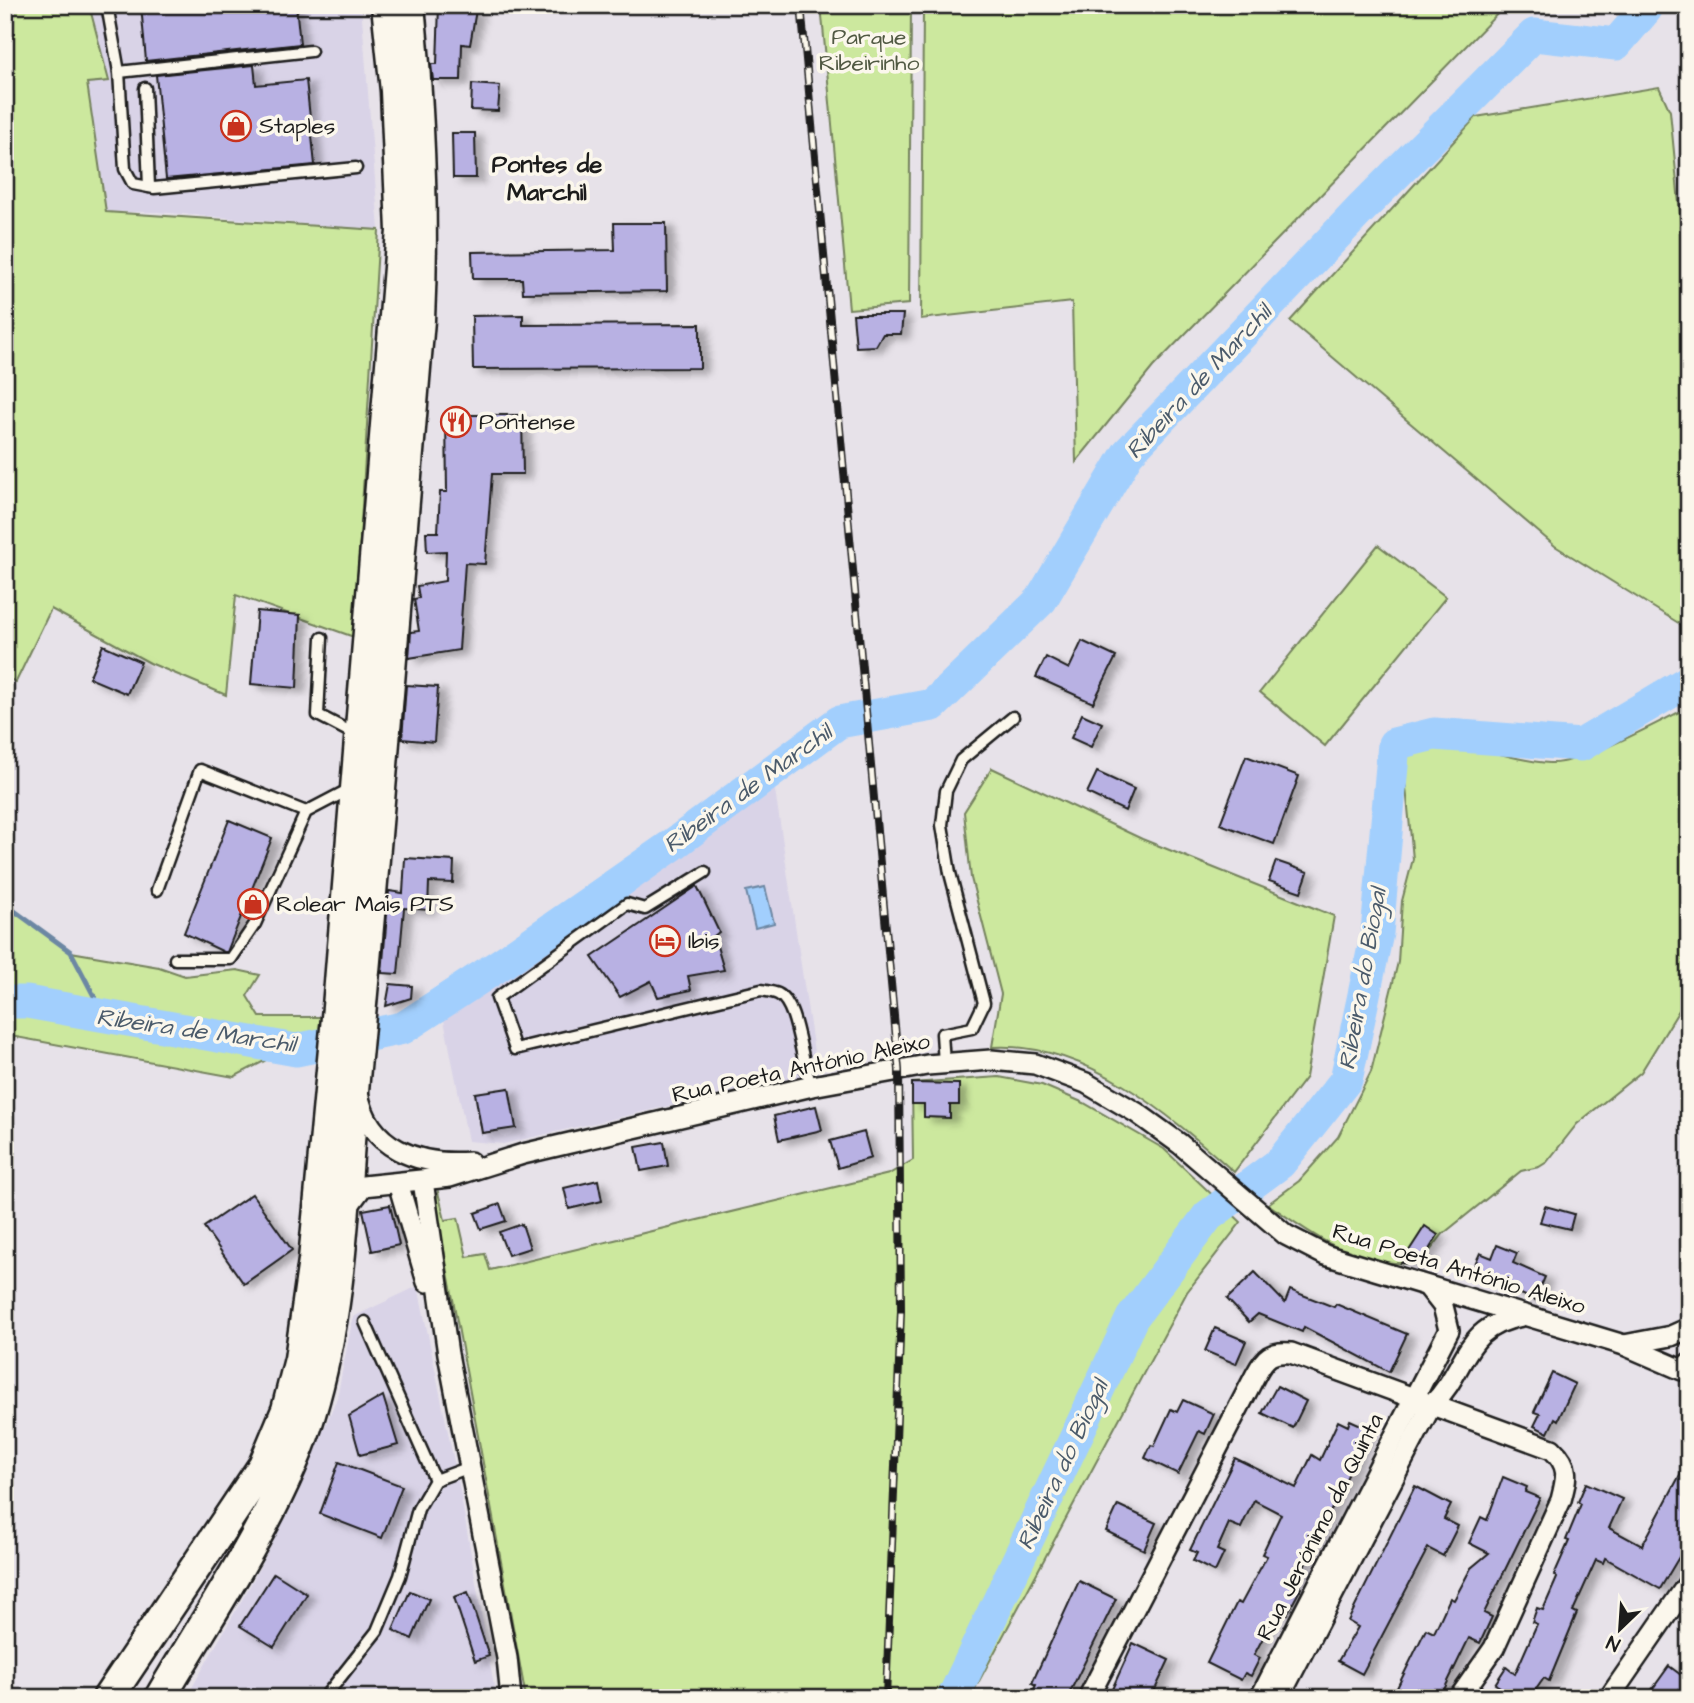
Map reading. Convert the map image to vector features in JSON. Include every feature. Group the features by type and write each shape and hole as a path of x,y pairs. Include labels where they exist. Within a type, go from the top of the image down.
{"main road":[{"path":"350,1007 356,785 402,231 396,91 387,5"},
{"path":"108,1698 241,1504 264,1465 287,1410 300,1359 344,1069 419,320 423,238 421,169 409,5"},
{"path":"160,1698 269,1510 310,1417 326,1358 342,1216 344,1069"}],"street":[{"name":"Rua Poeta António Aleixo","path":"342,1216 354,1195 363,1186 450,1177 523,1154 812,1086 944,1063 991,1060 1035,1064 1086,1083 1159,1128 1286,1235 1325,1255 1428,1287 1472,1304 1523,1315 1624,1345 1680,1332"},
{"name":"Rua Poeta António Aleixo","path":"344,1069 369,1125 396,1151 444,1164 523,1154"},
{"path":"423,1181 447,1354 508,1658 512,1698"},
{"path":"398,1183 447,1354"},
{"path":"1428,1287 1443,1306 1449,1330"},
{"name":"Rua Jerónimo da Quinta","path":"1393,1391 1407,1388 1423,1377 1449,1330 1472,1304"},
{"name":"Rua Jerónimo da Quinta","path":"1471,1346 1474,1319 1472,1304"},
{"name":"Rua Jerónimo da Quinta","path":"1260,1698 1422,1402 1451,1383 1482,1330 1505,1319 1523,1315"},
{"path":"1680,1332 1686,1370"},
{"path":"1624,1345 1686,1370"},
{"path":"1088,1698 1265,1358 1276,1351 1291,1353 1472,1422 1552,1449 1564,1460 1568,1476 1561,1500 1494,1648 1459,1698"},
{"name":"Rua Jerónimo da Quinta","path":"1279,1698 1422,1402 1423,1377"},
{"path":"1451,1383 1453,1401 1472,1422"},
{"path":"1609,1698 1689,1582"}],"lane":[{"path":"107,5 119,72 125,169 133,184 149,187 356,169"},
{"path":"119,72 311,51"},
{"path":"145,88 149,187"},
{"path":"322,638 318,715 360,738"},
{"path":"944,1063 942,1034 972,1028 984,1003 944,837 942,825 946,791 961,760 1013,717"},
{"path":"157,890 200,770 306,812"},
{"path":"175,960 231,959 255,924 306,812 356,785"},
{"path":"705,872 645,909 627,904 497,998 515,1049 761,990 779,994 791,1009 805,1074 812,1086"},
{"path":"365,1322 435,1480"},
{"path":"324,1698 377,1630 400,1576 418,1509 435,1480 470,1467"}],"shaded area":[{"path":"89,5 361,5 379,230 157,212 106,212 87,82 109,80"},
{"path":"774,783 817,1072 503,1144 468,1141 444,1020"},
{"path":"418,1286 460,1491 496,1698 186,1698 292,1505 337,1398 353,1317"}],"green space":[{"path":"5,5 89,5 109,81 87,83 106,212 379,230 354,637 236,595 226,695 150,663 51,609 16,682 5,677"},
{"name":"Parque Ribeirinho","path":"821,5 911,5 909,304 849,309"},
{"path":"923,5 1506,5 1153,367 1076,462 1072,302 921,319"},
{"path":"1659,87 1670,111 1689,306 1689,610 1680,624 1555,546 1290,321 1476,117"},
{"path":"1378,545 1446,597 1325,746 1260,692"},
{"path":"1689,707 1689,994 1641,1072 1577,1124 1547,1162 1539,1167 1521,1171 1443,1234 1420,1264 1380,1262 1346,1252 1319,1238 1268,1204 1299,1181 1338,1137 1371,1072 1398,962 1402,901 1413,859 1403,756 1422,748 1441,745 1477,749 1532,761 1564,762 1600,750"},
{"path":"992,768 1142,839 1334,916 1306,1077 1234,1172 1153,1105 1092,1069 1060,1056 1026,1048 992,1047 1001,994 971,878 964,812"},
{"path":"5,904 71,952 159,967 185,976 237,970 260,975 247,996 260,1017 321,1017 315,1060 268,1059 234,1077 5,1035"},
{"path":"999,1077 1042,1085 1084,1103 1164,1149 1241,1222 1187,1292 970,1698 526,1698 435,1201 438,1192 445,1220 458,1218 467,1257 485,1254 490,1270 889,1174 913,1160 912,1083"}],"water":[{"path":"765,887 774,923 755,928 746,891"}],"building":[{"path":"141,5 296,5 300,44 146,61"},
{"path":"439,5 461,5 476,10 470,45 462,44 461,80 433,80 431,64 437,64"},
{"name":"Staples","path":"254,65 256,85 306,80 315,165 166,179 156,75"},
{"path":"472,84 500,86 498,111 471,110"},
{"path":"452,133 475,133 476,178 453,178"},
{"path":"614,223 666,223 667,291 523,293 522,279 473,279 472,252 615,250"},
{"path":"853,314 903,314 901,334 883,334 876,346 856,347"},
{"path":"523,315 523,325 700,324 700,368 473,369 472,316"},
{"path":"446,415 522,415 523,474 492,474 485,564 465,563 459,650 409,658 411,632 419,631 414,599 419,598 417,586 445,581 446,551 427,552 426,532 438,532 440,492 447,492"},
{"path":"257,611 300,615 297,688 251,684"},
{"path":"1082,641 1116,657 1093,703 1036,677 1046,657 1069,669"},
{"path":"103,645 141,662 127,694 89,678"},
{"path":"406,685 438,687 434,742 402,739"},
{"path":"1082,714 1102,723 1091,747 1071,738"},
{"path":"1246,756 1299,776 1274,844 1220,824"},
{"path":"1097,772 1134,789 1125,811 1087,793"},
{"path":"229,820 272,838 227,952 224,952 184,933"},
{"path":"405,858 454,861 453,883 429,882 428,910 404,908 398,974 382,973 389,891 403,893"},
{"path":"1276,861 1308,872 1301,892 1269,881"},
{"name":"Ibis","path":"697,886 719,932 714,936 724,970 688,976 691,990 658,997 651,981 620,997 592,957"},
{"path":"390,984 412,986 411,998 386,1006"},
{"path":"912,1083 959,1084 959,1105 950,1105 950,1118 924,1117 924,1104 912,1104"},
{"path":"509,1088 516,1128 482,1133 475,1093"},
{"path":"816,1106 822,1130 779,1140 774,1116"},
{"path":"864,1132 871,1158 838,1168 830,1141"},
{"path":"664,1142 668,1166 641,1171 636,1147"},
{"path":"598,1180 602,1201 569,1209 564,1188"},
{"path":"252,1194 292,1250 244,1284 204,1227"},
{"path":"500,1204 506,1221 481,1229 475,1213"},
{"path":"390,1205 399,1245 372,1251 363,1210"},
{"path":"1545,1206 1574,1214 1570,1229 1540,1222"},
{"path":"522,1224 530,1248 508,1255 499,1232"},
{"path":"1425,1226 1438,1235 1420,1264 1401,1263"},
{"path":"1497,1245 1517,1253 1513,1263 1545,1277 1535,1300 1471,1273 1480,1253 1492,1258"},
{"path":"1255,1272 1285,1303 1290,1290 1334,1307 1336,1304 1407,1334 1389,1372 1304,1327 1302,1332 1258,1314 1249,1322 1227,1299"},
{"path":"1215,1328 1246,1341 1236,1364 1205,1351"},
{"path":"1552,1373 1575,1384 1558,1420 1555,1418 1548,1433 1534,1426 1540,1414 1534,1412"},
{"path":"1277,1386 1306,1401 1293,1428 1262,1413"},
{"path":"383,1396 398,1445 360,1455 349,1416"},
{"path":"1183,1400 1214,1414 1205,1434 1199,1431 1178,1474 1145,1458 1151,1445 1154,1446 1171,1409 1177,1412"},
{"path":"1350,1420 1370,1429 1295,1585 1301,1588 1287,1614 1278,1609 1254,1655 1260,1658 1251,1676 1245,1673 1241,1680 1207,1663 1237,1602 1241,1604 1267,1556 1262,1554 1281,1514 1254,1500 1241,1528 1229,1523 1217,1550 1224,1553 1215,1572 1193,1561 1197,1553 1190,1550 1235,1458 1296,1488 1312,1455 1320,1460 1338,1421 1348,1426"},
{"path":"1689,1458 1689,1556 1682,1552 1660,1589 1605,1558 1603,1563 1596,1560 1573,1611 1577,1613 1549,1681 1544,1678 1530,1698 1492,1698 1500,1687 1495,1684 1506,1667 1515,1674 1537,1624 1532,1622 1537,1608 1543,1610 1557,1578 1554,1575 1569,1541 1566,1540 1581,1504 1578,1502 1586,1483 1622,1499 1609,1528 1642,1546"},
{"path":"339,1462 402,1486 382,1538 320,1514"},
{"path":"1503,1477 1527,1487 1525,1492 1540,1498 1484,1613 1492,1617 1480,1643 1469,1638 1440,1698 1402,1698 1394,1694 1426,1629 1434,1633 1450,1598 1454,1600 1471,1568 1489,1553 1469,1543 1481,1517 1487,1520"},
{"path":"1415,1486 1451,1505 1444,1519 1458,1526 1443,1556 1428,1548 1362,1674 1338,1661 1358,1627 1348,1621"},
{"path":"1118,1505 1156,1523 1144,1550 1106,1531"},
{"path":"274,1573 307,1594 274,1647 240,1626"},
{"path":"1079,1581 1116,1599 1067,1698 1030,1698 1036,1685 1032,1683"},
{"path":"410,1591 429,1599 412,1639 393,1630"},
{"path":"468,1592 489,1656 475,1661 454,1597"},
{"path":"1133,1643 1169,1660 1151,1698 1108,1698"},
{"path":"1669,1666 1689,1681 1689,1698 1646,1698"}],"waterway":[{"name":"Ribeira de Marchil","path":"5,1002 27,1002 296,1050 403,1028 504,962 671,846 839,722 933,705 1041,600 1128,453 1361,209 1534,35 1616,44 1646,9 1645,5"},
{"name":"Ribeira do Biogal","path":"953,1698 1132,1318 1208,1216 1280,1163 1346,1080 1377,933 1394,744 1434,734 1581,745 1689,681"},
{"path":"5,904 71,952 104,1015"}],"railway":[{"path":"801,5 899,1070 901,1311 886,1698"}],"place":[{"name":"Staples","path":"236,126"},
{"name":"Pontense","path":"456,422"},
{"name":"Rolear Mais PTS","path":"253,904"},
{"name":"Ibis","path":"665,941"}],"district":[{"name":"Pontes de Marchil","path":"547,179"}]}
